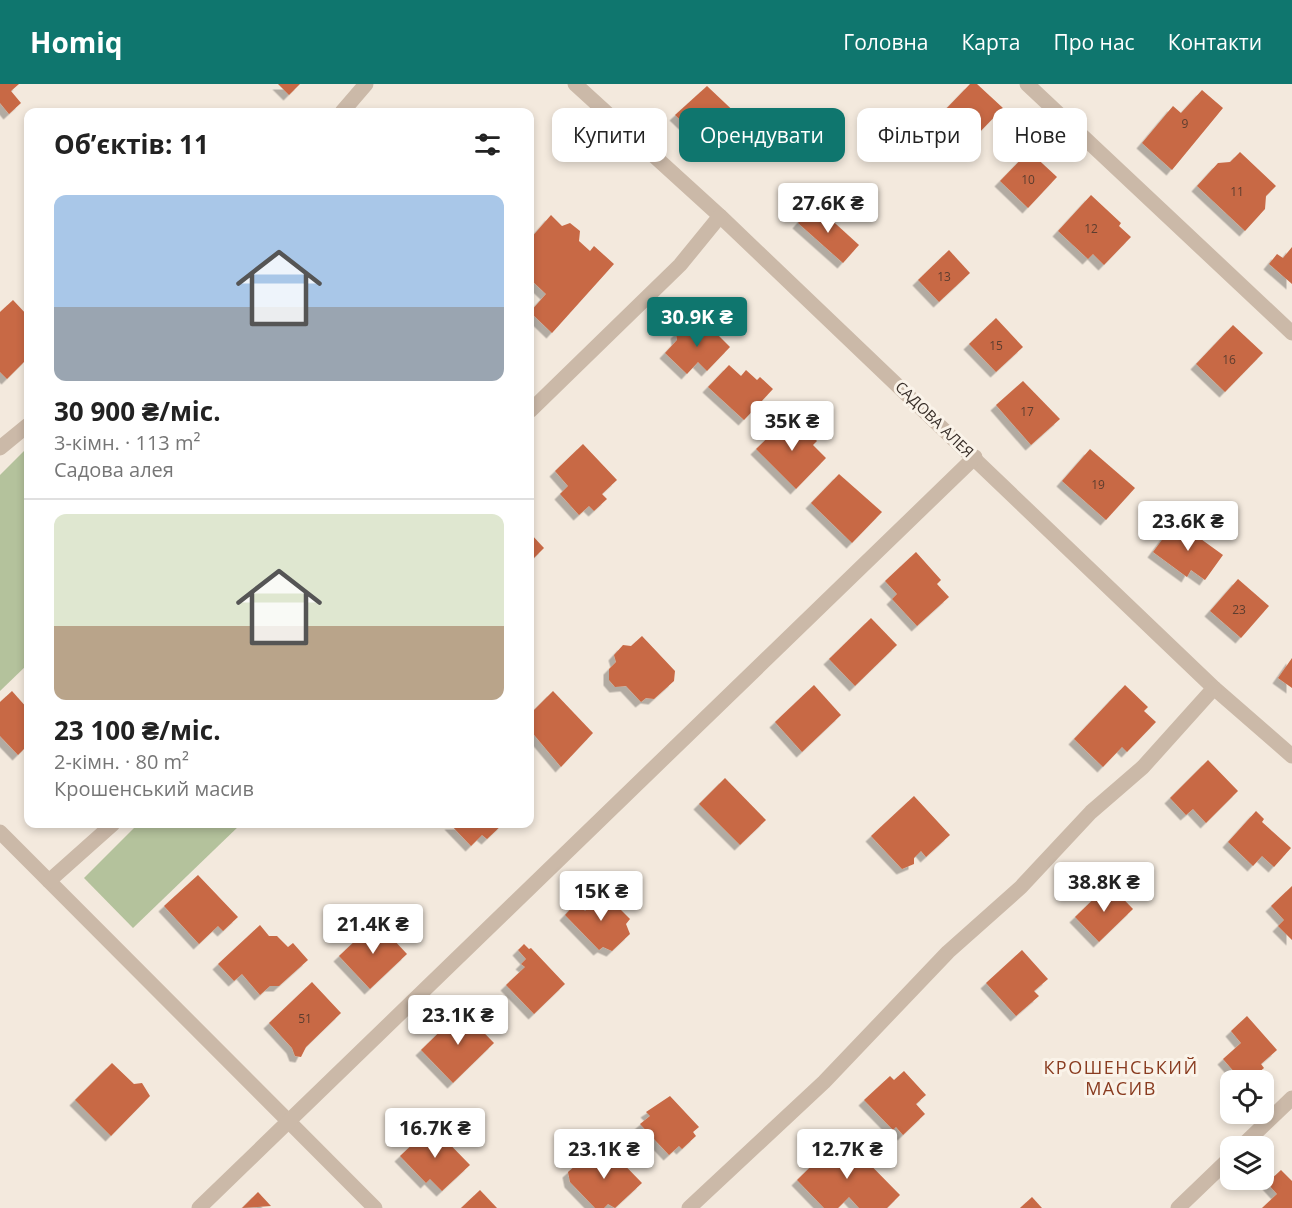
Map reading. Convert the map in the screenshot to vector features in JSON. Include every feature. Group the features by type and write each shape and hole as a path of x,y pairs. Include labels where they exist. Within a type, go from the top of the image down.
{"street":[{"path":"345,108 366,84"},
{"name":"САДОВА АЛЕЯ","path":"575,84 720,216 975,457 1214,688 1292,756"},
{"path":"1027,84 1292,333"},
{"path":"534,407 680,265 720,216"},
{"path":"0,448 24,428"},
{"path":"199,1208 975,457"},
{"path":"688,1208 824,1082 948,952 1021,886 1091,812 1143,767 1214,688"},
{"path":"49,881 109,828"},
{"path":"0,832 290,1120 375,1208"},
{"path":"1252,1136 1292,1098"},
{"path":"1178,1208 1220,1168"}],"green space":[{"path":"24,451 24,668 0,691 0,475"},
{"path":"134,828 237,828 133,928 84,878"}],"building":[{"path":"0,84 19,84 11,91 21,103 9,114 0,103"},
{"path":"278,84 300,84 289,95"},
{"path":"970,84 977,84 1003,108 993,108 993,118 981,131 981,108 947,108"},
{"path":"707,86 730,108 683,108"},
{"path":"1202,90 1223,108 1172,170 1142,143 1173,106 1181,113"},
{"path":"1240,152 1276,186 1266,196 1265,209 1245,231 1197,186 1218,163 1230,162"},
{"path":"1018,162 1041,162 1057,177 1028,208 1000,181"},
{"path":"1091,195 1121,223 1119,226 1131,237 1104,265 1093,254 1088,259 1058,231"},
{"path":"814,204 859,245 843,263 798,223"},
{"path":"551,215 562,226 570,223 580,231 579,241 590,251 594,246 614,264 552,333 534,316 534,308 546,294 534,283 534,234"},
{"path":"1292,247 1292,284 1269,264 1277,254 1283,258"},
{"path":"949,250 970,273 939,302 918,280"},
{"path":"13,300 24,312 24,362 7,379 0,372 0,312"},
{"path":"996,318 1023,347 996,372 969,344"},
{"path":"695,320 705,330 709,326 730,347 707,371 698,362 687,374 665,353 677,340 676,333 682,328 688,328"},
{"path":"1233,325 1263,353 1225,392 1196,364"},
{"path":"729,365 741,376 746,370 757,380 760,377 773,389 744,420 708,387"},
{"path":"1023,381 1060,419 1031,445 996,405"},
{"path":"791,415 817,441 813,445 826,458 796,489 756,449"},
{"path":"583,444 617,480 602,494 607,499 594,511 589,506 579,515 560,494 568,486 555,471"},
{"path":"1090,449 1135,488 1106,520 1062,481"},
{"path":"839,474 882,512 852,543 811,503"},
{"path":"1176,521 1223,555 1205,580 1191,570 1187,577 1153,552"},
{"path":"534,537 544,548 534,558"},
{"path":"916,552 941,580 937,584 949,597 917,626 892,599 897,594 885,581"},
{"path":"1238,579 1269,606 1241,638 1210,611"},
{"path":"871,618 897,645 855,686 829,659"},
{"path":"642,636 675,671 674,681 654,699 646,698 641,702 626,686 615,687 609,680 609,669 616,662 614,655 623,645 631,646"},
{"path":"1292,658 1292,688 1278,678"},
{"path":"814,685 841,715 802,752 775,722"},
{"path":"1125,685 1148,707 1144,711 1156,722 1127,752 1122,747 1103,767 1074,739"},
{"path":"12,691 24,704 24,749 18,755 0,736 0,702"},
{"path":"553,691 593,733 561,767 534,735 534,710"},
{"path":"1208,760 1238,791 1206,823 1193,809 1186,815 1170,798"},
{"path":"725,778 766,820 740,845 699,804"},
{"path":"914,796 950,835 926,857 921,851 914,858 914,864 902,869 871,836"},
{"path":"1256,811 1264,819 1262,822 1291,848 1274,867 1262,856 1253,866 1228,842"},
{"path":"454,828 499,828 487,839 482,835 471,846"},
{"path":"198,875 238,917 223,931 218,926 199,944 164,906"},
{"path":"1109,884 1133,909 1099,942 1075,917"},
{"path":"1292,886 1292,940 1278,926 1284,920 1271,906"},
{"path":"600,889 630,919 626,924 630,934 612,951 603,947 599,950 565,915 577,902 585,911 590,906 586,902"},
{"path":"376,921 407,954 370,989 339,956"},
{"path":"260,925 269,936 277,936 288,947 293,943 308,960 279,986 270,986 260,995 242,974 234,981 218,964"},
{"path":"524,944 529,949 531,948 565,984 534,1014 506,985 525,967 521,964 526,959 518,950"},
{"path":"1022,950 1048,979 1034,991 1039,996 1016,1016 986,983"},
{"path":"312,982 341,1013 306,1047 301,1057 295,1056 292,1048 269,1023"},
{"path":"462,1010 494,1043 453,1083 421,1050"},
{"path":"1247,1016 1277,1050 1261,1064 1264,1068 1262,1070 1233,1070 1223,1059 1241,1043 1231,1031"},
{"path":"112,1063 134,1084 142,1083 150,1096 111,1136 75,1100"},
{"path":"904,1071 926,1095 916,1104 925,1114 903,1135 896,1127 893,1130 864,1100 890,1076 894,1080"},
{"path":"670,1096 699,1127 693,1132 696,1136 682,1149 679,1146 669,1155 640,1124 650,1116 646,1112"},
{"path":"432,1126 470,1165 442,1191 430,1179 426,1183 400,1156"},
{"path":"842,1136 900,1195 887,1208 859,1208 849,1197 838,1208 824,1208 797,1180"},
{"path":"606,1146 642,1183 615,1208 608,1204 604,1208 595,1208 570,1182 568,1172 576,1165 583,1168"},
{"path":"1281,1170 1292,1181 1292,1208 1262,1208 1277,1194 1273,1190 1274,1176"},
{"path":"480,1190 497,1208 461,1208"},
{"path":"258,1192 271,1206 242,1208"},
{"path":"1032,1197 1042,1208 1020,1208"}],"district":[{"name":"КРОШЕНСЬКИЙ МАСИВ","path":"1121,1077"}]}
